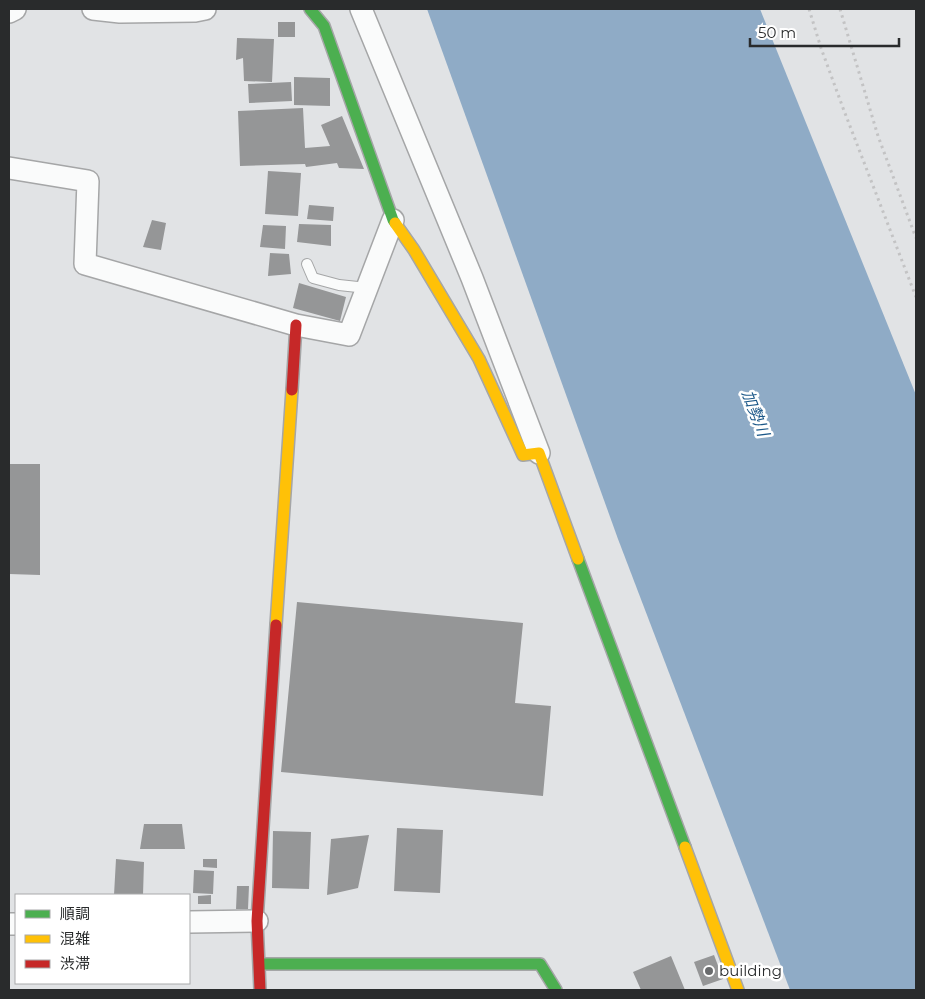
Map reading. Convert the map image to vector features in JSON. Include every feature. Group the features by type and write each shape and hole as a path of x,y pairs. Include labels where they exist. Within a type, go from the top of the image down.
{"street":[{"path":"9,12 15,9"},
{"path":"93,9 120,12 196,11 205,9"},
{"path":"310,9 324,26 393,220 414,250 479,359 523,455 539,453"},
{"path":"361,9 472,278 539,453 738,990"},
{"path":"9,168 88,181 84,264 296,325 349,335 393,220"},
{"path":"260,990 257,921 296,325"},
{"path":"190,922 257,921"},
{"path":"260,964 540,964 556,990"}],"lane":[{"path":"307,264 313,278 367,288"}],"path":[{"path":"809,9 843,108 916,296"},
{"path":"840,9 878,136 916,238"}],"water":[{"name":"加勢川","path":"427,9 760,9 916,395 916,990 790,990 618,539"}],"building":[{"path":"278,22 295,22 295,37 278,37"},
{"path":"237,38 274,39 272,82 244,81 243,58 236,60"},
{"path":"294,77 330,78 330,106 294,105"},
{"path":"291,82 292,101 249,103 248,84"},
{"path":"303,108 305,148 330,146 321,125 342,116 364,169 339,168 337,163 306,167 305,164 240,166 238,111"},
{"path":"268,171 301,173 298,216 265,214"},
{"path":"309,205 334,207 333,221 307,219"},
{"path":"152,220 166,223 161,250 143,247"},
{"path":"299,224 331,225 331,246 297,242"},
{"path":"263,225 286,226 285,249 260,247"},
{"path":"270,253 289,254 291,274 268,276"},
{"path":"299,283 346,297 340,321 293,308"},
{"path":"9,464 40,464 40,575 9,574"},
{"path":"297,602 523,623 515,703 551,706 543,796 281,772"},
{"path":"144,824 182,824 185,849 140,849"},
{"path":"397,828 443,830 440,893 394,891"},
{"path":"273,831 311,832 309,889 272,888"},
{"path":"369,835 358,888 327,895 331,839"},
{"path":"116,859 144,862 143,894 114,894"},
{"path":"203,859 217,859 217,868 203,867"},
{"path":"194,870 214,871 213,894 193,893"},
{"path":"237,886 249,886 248,909 236,909"},
{"path":"211,895 211,904 198,904 198,896"},
{"name":"building","path":"714,955 723,979 703,986 694,962"},
{"path":"671,956 685,990 641,990 633,972"}],"traffic: fast":[{"path":"310,9 324,26 395,223"},
{"path":"578,559 685,847"},
{"path":"260,964 540,964 556,990"}],"traffic: slow":[{"path":"395,223 414,250 479,359 523,455 539,453 578,559"},
{"path":"276,625 292,390"},
{"path":"685,847 738,990"}],"traffic: jam":[{"path":"292,390 296,325"},
{"path":"260,990 257,921 276,625"}],"place":[{"name":"building","path":"709,971"}]}
